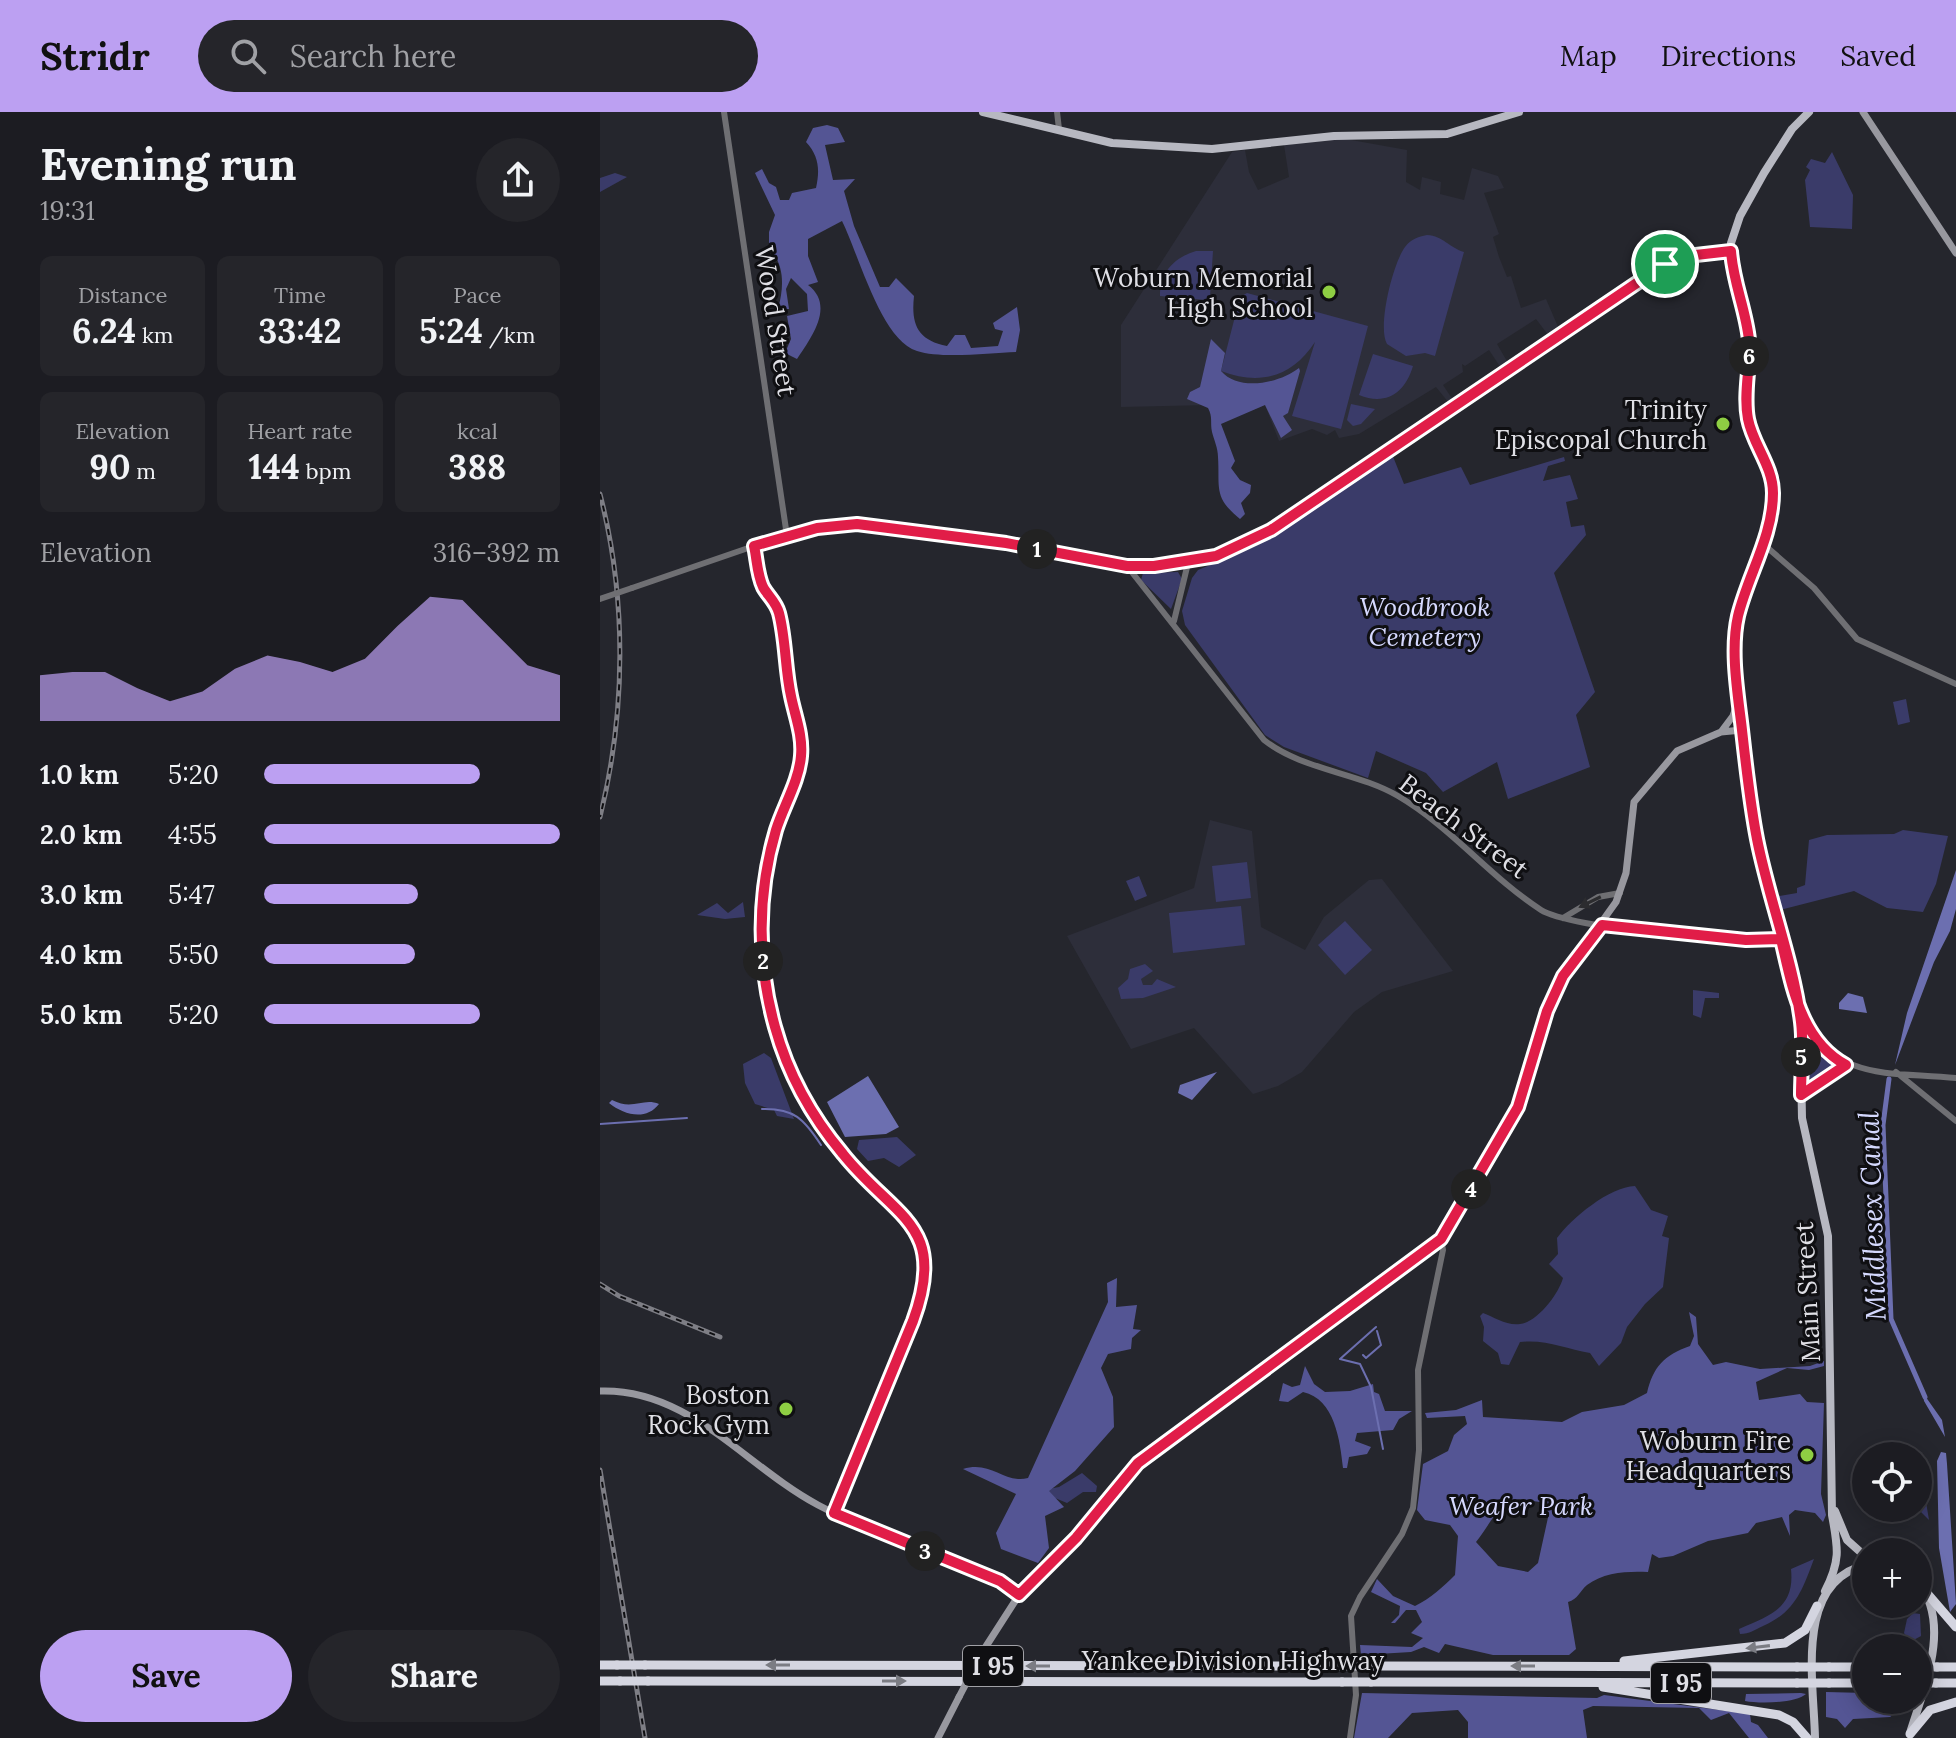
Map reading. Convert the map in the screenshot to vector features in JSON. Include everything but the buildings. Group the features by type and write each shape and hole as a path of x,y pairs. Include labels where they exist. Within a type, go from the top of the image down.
{"highway":[{"path":"1932,1599 1956,1627"},
{"path":"1560,1667 1780,1644 1805,1630 1817,1606"},
{"name":"Yankee Division Highway","path":"600,1665 1852,1667"},
{"path":"1932,1667 1956,1667"},
{"name":"Yankee Division Highway","path":"600,1681 1852,1683"},
{"path":"1564,1682 1667,1695 1779,1715 1793,1722 1807,1738"},
{"path":"1932,1683 1956,1683"},
{"path":"1909,1736 1930,1710 1956,1702"}],"main road":[{"path":"983,112 1120,144 1219,149 1334,136 1447,134 1519,112"},
{"name":"Main Street","path":"1809,112 1792,129 1748,201 1736,227 1731,251 1749,340 1748,417 1772,482 1770,516 1737,622 1739,696 1757,840 1798,1008 1804,1131 1829,1243 1833,1507 1839,1558 1817,1606"},
{"path":"1863,112 1956,253"},
{"path":"1721,732 1728,724 1739,696"},
{"path":"1728,724 1742,726"},
{"path":"938,1738 983,1651 1019,1595 1076,1538 1138,1463 1441,1239 1518,1107 1547,1011 1563,976 1602,925 1620,893 1628,867 1630,817 1636,799 1674,753 1742,726"},
{"path":"601,1391 640,1394 679,1408 766,1474 834,1513 1000,1581 1019,1595"},
{"name":"Main Street","path":"1833,1507 1847,1540 1852,1544"},
{"path":"1825,1591 1842,1575 1852,1571"},
{"path":"1815,1738 1817,1606"},
{"path":"1909,1736 1935,1629 1932,1607"}],"street":[{"name":"Wood Street","path":"724,112 787,536"},
{"path":"1057,112 1059,129"},
{"path":"600,599 754,546 834,525 857,524 1006,543 1127,566 1188,563 1229,552 1263,535 1669,262 1687,256 1731,251"},
{"path":"1762,543 1816,589 1860,641 1956,684"},
{"path":"754,546 763,587 779,614 801,745 799,770 771,849 763,897 763,967 774,1023 791,1070 814,1115 854,1168 912,1226 921,1245 926,1268 913,1321 834,1513"},
{"path":"1174,622 1188,563"},
{"name":"Beach Street","path":"1127,566 1267,743 1400,797 1538,908 1563,918 1602,925 1746,940 1781,939"},
{"path":"1563,918 1598,897 1620,893"},
{"path":"1798,1008 1820,1044 1846,1065 1956,1078"},
{"path":"1801,1095 1846,1065"},
{"path":"1896,1072 1956,1121"},
{"path":"1913,1086 1916,1074"},
{"path":"1350,1738 1356,1695 1351,1619 1358,1599 1399,1540 1413,1508 1419,1450 1418,1370 1443,1250 1441,1239"}],"shaded area":[{"path":"827,125 838,128 845,142 825,145 833,180 855,179 844,191 854,226 880,287 889,287 896,278 914,296 918,329 929,340 947,346 955,335 965,335 971,348 998,346 1003,331 995,329 993,323 1017,307 1020,330 1016,352 939,355 917,351 904,344 892,331 872,295 842,221 808,239 808,256 818,282 808,285 820,303 818,322 797,359 785,353 791,339 787,316 808,311 807,294 791,278 786,289 789,309 778,309 782,277 778,262 769,248 769,232 775,215 755,173 762,169 769,183 776,187 780,200 789,200 792,193 816,188 817,164 806,142 813,128"},
{"name":"Woburn Memorial High School","path":"1340,138 1407,150 1406,182 1420,190 1422,177 1441,182 1440,194 1464,200 1472,168 1498,176 1504,188 1484,193 1499,234 1493,237 1499,257 1507,277 1511,276 1521,308 1546,299 1559,329 1549,336 1536,319 1497,344 1508,363 1501,368 1489,350 1465,366 1462,364 1463,372 1443,385 1453,400 1449,403 1436,387 1359,434 1339,438 1335,430 1327,435 1312,429 1279,441 1265,405 1238,416 1212,420 1209,405 1121,407 1121,325 1232,152 1245,150 1249,172 1258,190 1289,177 1284,145"},
{"path":"1211,339 1225,353 1221,371 1238,382 1260,383 1281,378 1299,368 1300,371 1288,413 1283,416 1292,430 1281,438 1265,405 1221,424 1235,461 1231,468 1240,480 1251,485 1250,493 1241,503 1245,514 1240,519 1225,504 1220,491 1218,454 1210,411 1187,399 1190,392 1200,387"},
{"path":"1210,820 1252,831 1261,927 1305,950 1324,917 1369,880 1382,879 1453,971 1382,992 1354,1012 1302,1072 1278,1086 1253,1094 1194,1028 1131,1049 1067,936 1194,888"},
{"path":"1117,1278 1116,1307 1137,1305 1133,1329 1141,1330 1132,1338 1131,1349 1108,1354 1101,1368 1113,1397 1114,1427 1075,1471 1049,1491 1064,1507 1045,1516 1049,1548 1038,1563 1001,1549 996,1533 1016,1494 963,1469 982,1467 1012,1478 1028,1478 1108,1302 1107,1283"},
{"name":"Weafer Park","path":"1689,1312 1696,1317 1698,1344 1713,1365 1726,1362 1760,1369 1810,1366 1824,1361 1824,1366 1809,1370 1787,1368 1756,1382 1759,1400 1800,1394 1807,1402 1824,1403 1821,1494 1826,1515 1823,1522 1815,1513 1795,1510 1789,1515 1790,1536 1782,1517 1756,1523 1748,1533 1708,1541 1673,1556 1659,1558 1652,1554 1648,1572 1601,1577 1568,1602 1576,1649 1569,1655 1493,1655 1445,1644 1439,1653 1424,1647 1411,1652 1361,1655 1360,1645 1412,1647 1423,1638 1411,1633 1422,1622 1416,1610 1406,1610 1395,1623 1391,1623 1399,1615 1400,1606 1371,1592 1377,1579 1393,1596 1415,1606 1455,1575 1458,1536 1450,1525 1425,1520 1417,1510 1423,1464 1448,1451 1454,1435 1467,1424 1465,1416 1427,1418 1425,1413 1456,1410 1482,1400 1483,1417 1562,1422 1582,1412 1624,1405 1647,1393 1661,1363 1673,1353 1690,1346 1694,1336","holes":["1519,1499 1540,1502 1549,1513 1538,1563 1528,1572 1498,1566 1476,1542 1494,1516 1511,1502"]},
{"path":"1305,1366 1314,1384 1325,1392 1350,1391 1373,1384 1385,1411 1412,1411 1399,1419 1393,1430 1357,1433 1355,1441 1371,1447 1367,1454 1349,1457 1347,1468 1343,1468 1334,1422 1322,1403 1303,1392 1288,1402 1279,1401 1283,1383 1292,1387 1300,1385"},
{"path":"1826,1692 1852,1693 1852,1714 1894,1714 1890,1717 1853,1719 1845,1728 1837,1719 1826,1717"},
{"path":"1362,1693 1597,1698 1604,1695 1750,1714 1751,1722 1758,1725 1768,1738 1749,1738 1729,1713 1711,1720 1699,1708 1593,1706 1583,1710 1587,1738 1468,1738 1468,1722 1458,1710 1412,1713 1388,1738 1354,1738"},
{"path":"1746,1694 1806,1694 1786,1701 1768,1702 1745,1701"}],"green space":[{"path":"1832,152 1853,195 1852,229 1810,227 1805,180 1810,170 1806,167 1811,159 1825,163"},
{"path":"615,173 627,177 600,192 600,178"},
{"path":"1427,235 1464,252 1435,356 1425,353 1406,356 1387,344 1384,336 1385,310 1400,255 1410,242"},
{"path":"1196,251 1213,251 1210,297 1206,300 1160,296 1162,280 1169,268"},
{"path":"1247,293 1368,326 1341,429 1292,416 1315,342 1296,363 1274,375 1249,378 1221,371 1240,297"},
{"path":"1373,354 1413,366 1400,390 1386,398 1359,395"},
{"path":"1351,404 1375,409 1361,424 1353,426 1347,420"},
{"name":"Woodbrook Cemetery","path":"1392,454 1404,484 1461,467 1470,485 1564,457 1565,461 1548,466 1543,481 1570,475 1578,499 1566,502 1571,527 1584,525 1586,535 1554,573 1595,692 1576,715 1590,767 1508,799 1497,762 1443,792 1426,773 1376,751 1368,778 1284,747 1265,735 1185,625 1182,611 1192,578 1198,570 1256,546"},
{"path":"1178,572 1182,579 1171,609 1141,580 1143,573"},
{"path":"1906,699 1910,722 1898,725 1893,702"},
{"path":"1903,830 1948,836 1936,884 1923,912 1887,908 1854,891 1780,910 1773,897 1797,893 1797,888 1805,885 1809,840 1827,835 1894,834"},
{"path":"1247,862 1251,898 1216,902 1212,866"},
{"path":"1139,876 1147,896 1135,901 1126,881"},
{"path":"743,902 745,917 725,919 697,915 717,903 728,913"},
{"path":"1241,906 1245,945 1173,953 1169,913"},
{"path":"1345,921 1372,950 1345,975 1318,945"},
{"path":"1145,964 1153,971 1141,979 1143,985 1152,985 1157,979 1176,987 1143,998 1121,999 1118,988 1128,979 1130,969"},
{"path":"1693,990 1719,993 1719,998 1705,998 1701,1018 1693,1015"},
{"path":"1809,1039 1840,1066 1815,1081 1809,1078"},
{"path":"764,1053 771,1058 794,1119 777,1116 774,1110 755,1104 745,1083 743,1064"},
{"path":"897,1137 916,1155 899,1167 884,1158 868,1161 857,1149 859,1140"},
{"path":"1635,1186 1651,1210 1668,1216 1662,1236 1669,1238 1663,1287 1627,1327 1621,1343 1599,1366 1590,1353 1529,1341 1520,1342 1509,1365 1501,1364 1498,1353 1483,1341 1484,1327 1480,1316 1483,1313 1520,1324 1540,1313 1563,1278 1549,1264 1558,1254 1557,1238 1592,1205 1614,1192"},
{"path":"1082,1473 1097,1486 1096,1492 1083,1492 1067,1503 1038,1491 1059,1487"},
{"path":"1814,1559 1801,1591 1790,1607 1752,1632 1740,1634 1739,1629 1771,1614 1785,1601 1789,1593 1791,1569"},
{"path":"1920,1618 1921,1634 1905,1634 1907,1619"}],"water":[{"name":"Middlesex Canal","path":"1956,870 1956,909 1950,931 1934,962 1895,1065 1907,1013"},
{"path":"1848,993 1863,997 1867,1013 1839,1009 1839,1003"},
{"path":"1217,1072 1192,1100 1178,1093 1180,1085"},
{"path":"868,1076 899,1127 886,1134 845,1137 827,1102"},
{"path":"612,1100 626,1104 659,1104 648,1113 635,1114 615,1107 609,1103"},
{"path":"1923,1393 1942,1420 1945,1437 1924,1401"},
{"path":"1941,1452 1946,1453 1956,1604 1950,1612 1939,1548 1937,1461"}],"waterway":[{"name":"Middlesex Canal","path":"1889,1079 1883,1125 1891,1319 1925,1397"},
{"path":"762,1109 782,1111 797,1117 821,1145"},
{"path":"600,1124 687,1118"},
{"path":"1376,1327 1340,1359 1360,1364 1371,1387 1383,1449"},
{"path":"1363,1355 1366,1358 1381,1345 1377,1331"}],"railway":[{"path":"600,494 615,574 620,656 615,737 600,817"},
{"path":"600,1284 619,1296 720,1337"},
{"path":"600,1470 645,1738"}],"place":[{"name":"Woburn Memorial High School","path":"1329,292"},
{"name":"Trinity Episcopal Church","path":"1723,424"},
{"name":"Boston Rock Gym","path":"786,1409"},
{"name":"Woburn Fire Headquarters","path":"1807,1455"}],"route":[{"path":"1665,264 1271,530 1229,552 1174,565 1127,566 1006,543 853,523 817,528 754,546 763,587 779,614 801,745 799,770 771,849 763,897 763,967 774,1023 791,1070 814,1115 854,1168 900,1210 912,1226 921,1245 926,1268 913,1321 834,1513 1000,1581 1019,1595 1076,1538 1138,1463 1441,1239 1518,1107 1547,1011 1563,976 1581,948 1602,925 1746,940 1771,940 1781,939 1785,957 1798,1008 1805,1021 1813,1036 1826,1051 1846,1065 1806,1088 1801,1095 1800,1014 1785,957 1772,903 1767,883 1754,819 1742,730 1736,635 1741,607 1770,516 1773,492 1769,471 1748,417 1749,340 1731,251 1687,256 1665,264"}]}
